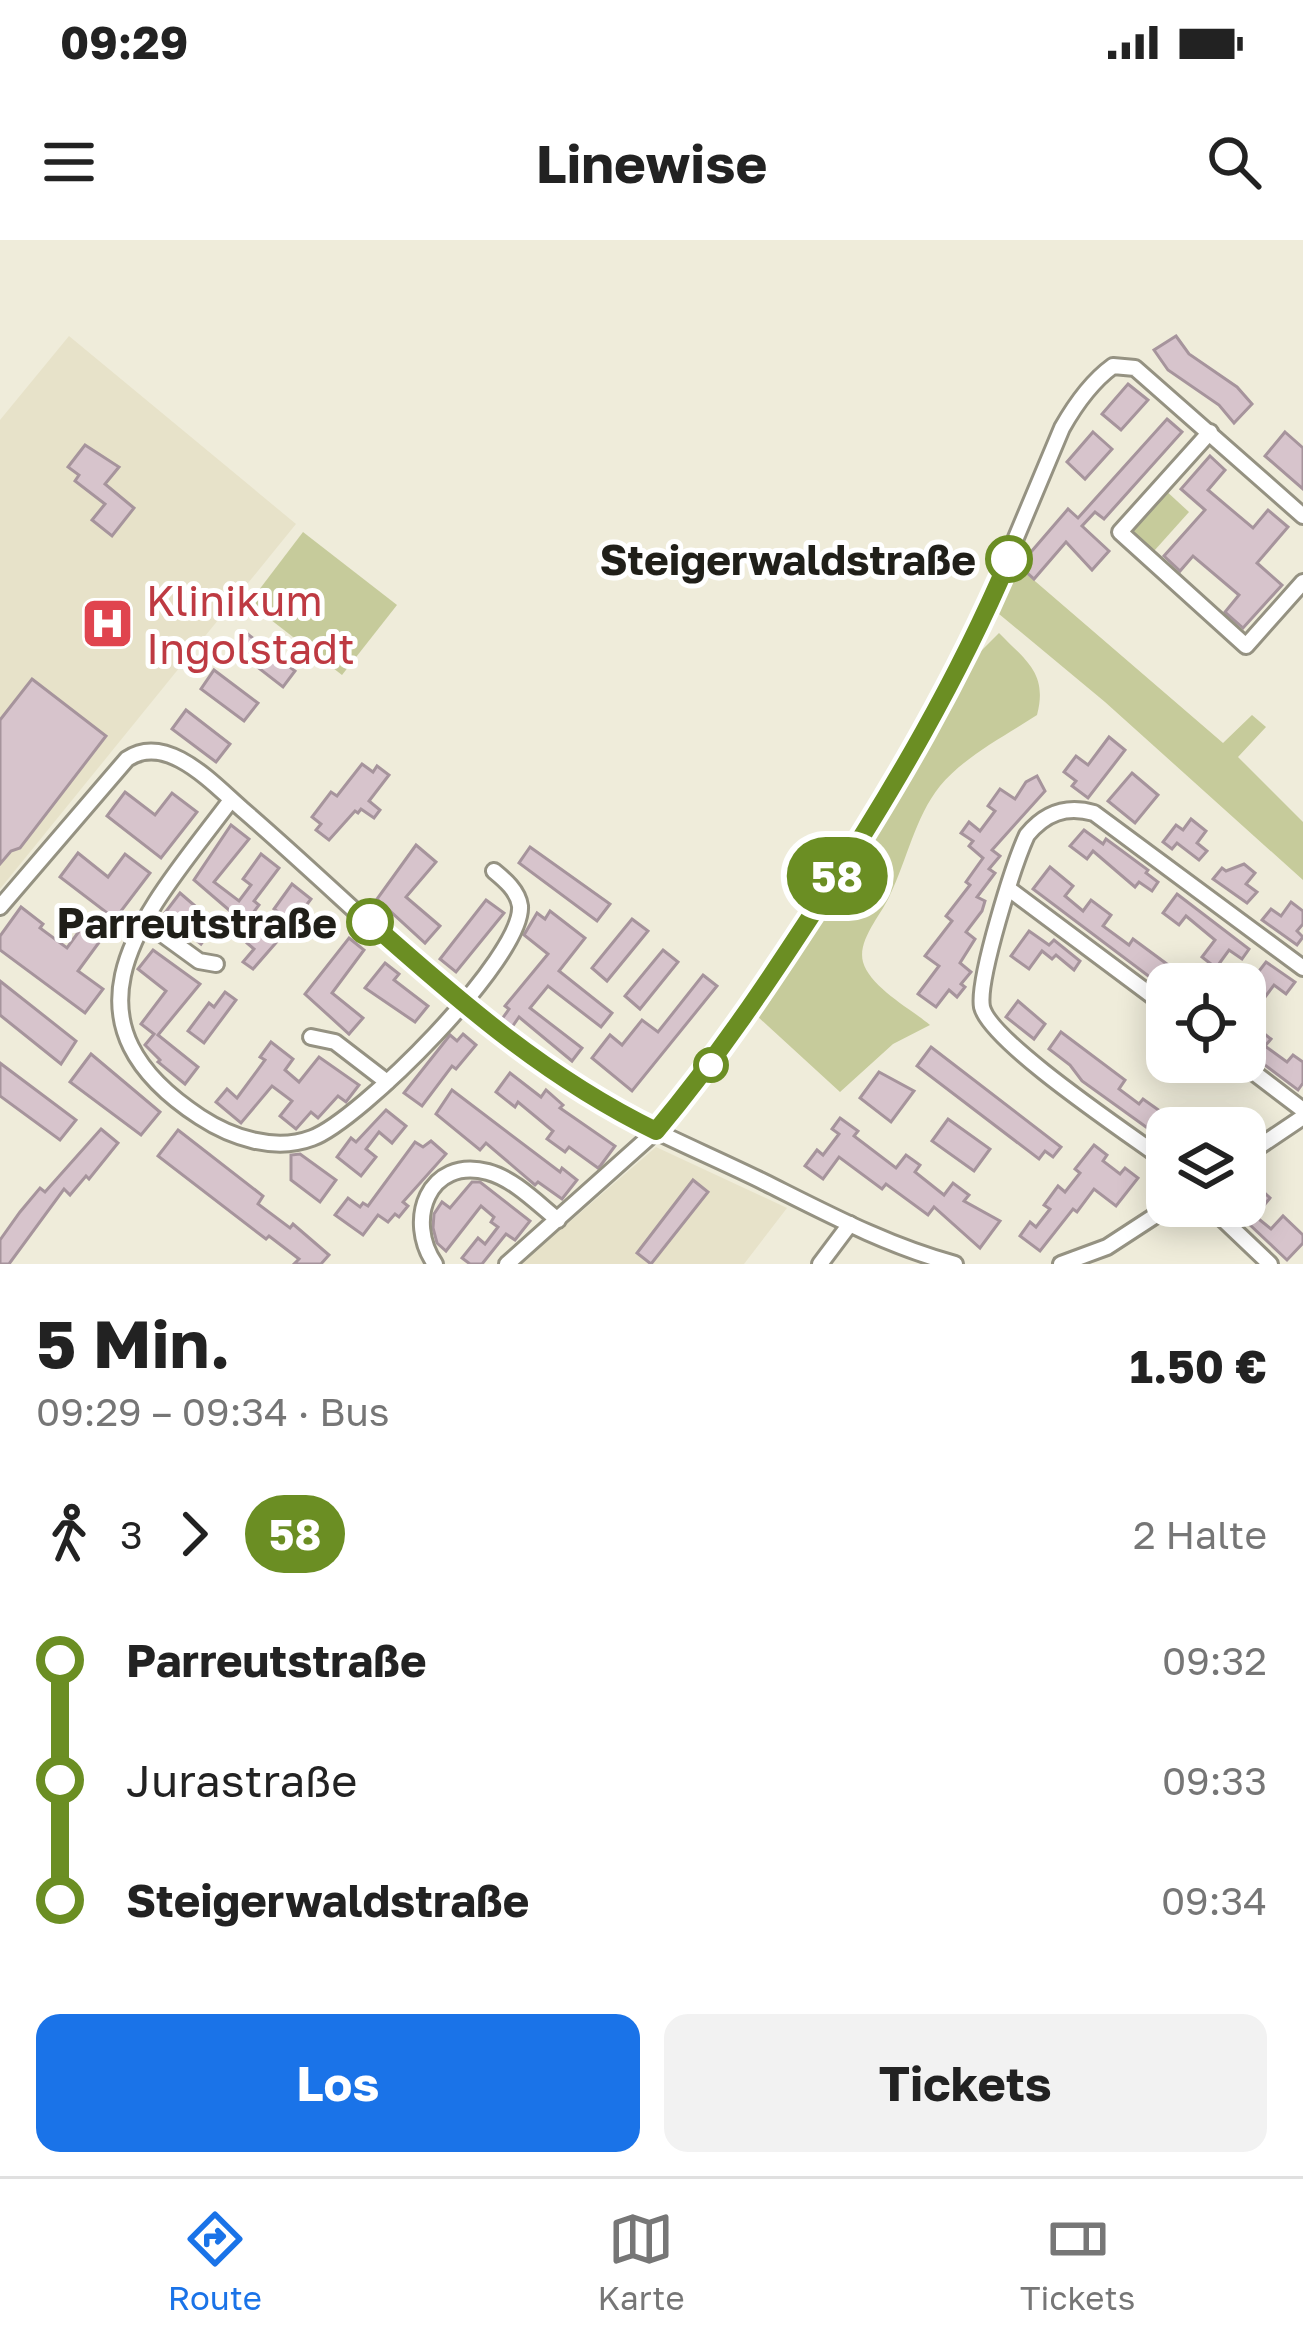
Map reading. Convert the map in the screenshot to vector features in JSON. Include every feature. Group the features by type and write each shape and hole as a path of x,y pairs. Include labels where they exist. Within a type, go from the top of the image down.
{"street":[{"path":"507,1264 656,1131 756,1003 907,764 971,646 1052,451 1078,402 1104,372 1124,364 1153,382 1303,516"},
{"path":"1210,433 1120,532 1246,646 1303,583"},
{"path":"0,908 127,759 149,750 181,760 461,1004 566,1082 910,1258 956,1264"},
{"path":"231,800 144,921 124,965 122,1025 139,1063 166,1093 194,1114 255,1142 285,1144 332,1129 387,1082 461,1004 505,952 517,927 520,904 510,884 494,871"},
{"path":"1146,1146 1005,1041 983,1012 983,982 1021,848 1040,819 1079,808 1122,830 1303,968"},
{"path":"1009,889 1146,991"},
{"path":"144,921 199,962 216,964"},
{"path":"311,1037 334,1042 387,1082"},
{"path":"1262,1083 1301,1119 1266,1142"},
{"path":"435,1264 422,1237 420,1216 435,1186 456,1172 494,1174 558,1220"},
{"path":"1061,1264 1107,1247 1146,1222"},
{"path":"820,1264 850,1224"},
{"path":"1231,1227 1270,1264"}],"shaded area":[{"name":"Klinikum Ingolstadt","path":"69,336 296,524 0,889 0,420"},
{"path":"656,1147 787,1208 744,1264 521,1264"}],"green space":[{"path":"1164,489 1189,512 1154,551 1128,528"},
{"path":"303,532 397,605 342,675 249,603"},
{"path":"1015,564 1223,743 1252,715 1266,727 1238,757 1303,822 1303,880 1105,702 993,609"},
{"path":"999,633 1037,678 1037,715 973,756 940,786 924,811 862,954 874,980 930,1025 893,1044 840,1092 757,1016 906,784 972,660"}],"building":[{"path":"1176,336 1189,354 1237,387 1252,404 1234,423 1219,405 1168,370 1154,350"},
{"path":"1128,384 1148,400 1121,430 1102,414"},
{"path":"1167,419 1182,432 1104,519 1095,512 1082,526 1109,551 1092,570 1066,542 1034,579 1023,569 1029,563 1025,559 1068,509 1078,518"},
{"path":"1093,432 1112,449 1085,479 1067,462"},
{"path":"1285,432 1303,448 1303,489 1265,456"},
{"path":"85,445 119,467 105,484 134,508 112,536 92,520 105,504 75,481 79,475 68,467"},
{"path":"1210,456 1225,470 1208,490 1253,528 1268,510 1288,527 1257,563 1282,585 1243,628 1225,612 1239,595 1193,556 1180,571 1164,556 1205,510 1181,489"},
{"path":"245,632 295,671 283,687 233,648"},
{"path":"214,670 258,703 244,721 201,689"},
{"path":"32,679 106,736 20,848 0,864 0,720"},
{"path":"186,710 230,744 216,762 172,729"},
{"path":"1109,737 1125,750 1088,798 1072,786 1076,781 1064,772 1076,756 1088,765"},
{"path":"362,764 373,772 377,766 389,775 369,801 380,810 374,818 361,809 355,811 329,840 316,830 321,824 312,817 331,792 337,796"},
{"path":"1132,773 1158,795 1135,823 1108,801"},
{"path":"1037,776 1045,791 992,850 1000,856 989,869 995,873 977,897 985,901 982,911 966,932 975,939 960,963 971,972 961,984 965,987 957,997 949,990 936,1007 918,994 939,966 925,956 952,921 946,916 983,858 969,846 973,841 961,833 969,822 980,831 995,811 988,806 1000,789 1015,799 1026,782"},
{"path":"125,792 155,815 172,793 197,812 161,858 107,816"},
{"path":"1191,819 1206,831 1197,843 1207,851 1199,860 1177,843 1172,849 1163,842 1176,825 1183,830"},
{"path":"231,825 249,839 214,882 239,901 251,885 243,879 261,854 279,868 254,901 259,905 249,918 240,911 236,916 194,880"},
{"path":"1084,830 1103,844 1106,839 1148,870 1158,882 1152,891 1139,882 1135,887 1093,851 1087,859 1070,846"},
{"path":"416,845 436,862 406,897 440,926 425,943 377,899"},
{"path":"530,847 610,904 597,921 519,863"},
{"path":"78,853 108,877 125,854 150,873 115,919 60,877"},
{"path":"1244,864 1255,873 1246,884 1257,892 1247,903 1213,879 1222,868 1226,871"},
{"path":"1050,867 1073,886 1065,896 1083,911 1091,900 1111,915 1103,926 1129,945 1133,939 1166,963 1146,963 1146,974 1033,889"},
{"path":"292,884 311,899 293,923 274,909"},
{"path":"180,893 216,924 201,944 164,914"},
{"path":"1177,894 1249,949 1242,959 1229,950 1220,963 1210,963 1202,957 1215,940 1186,916 1179,925 1163,913"},
{"path":"486,900 504,913 456,972 440,959"},
{"path":"1291,902 1303,911 1303,924 1297,931 1303,937 1297,945 1262,920 1271,909 1281,916"},
{"path":"21,907 67,948 85,923 103,937 78,971 103,989 85,1013 0,950 0,936"},
{"path":"550,911 585,938 559,971 612,1013 601,1027 548,986 530,1008 582,1048 572,1061 519,1017 512,1027 502,1019 509,1009 505,1006 548,954 524,935 537,913 545,919"},
{"path":"632,919 648,931 607,981 592,968"},
{"path":"262,923 281,937 253,969 243,962 254,949 247,943"},
{"path":"1029,931 1049,945 1054,940 1080,961 1074,970 1056,955 1052,959 1042,951 1029,969 1011,956"},
{"path":"349,938 364,950 332,993 363,1018 349,1034 305,994"},
{"path":"153,950 200,984 158,1035 198,1067 185,1084 145,1045 154,1034 141,1024 166,991 138,969"},
{"path":"663,950 678,962 640,1009 625,996"},
{"path":"385,963 399,974 394,980 428,1006 415,1022 365,988"},
{"path":"1265,963 1295,982 1286,994 1274,985 1266,996"},
{"path":"703,975 717,986 632,1091 592,1058 610,1035 622,1045 642,1020 658,1032"},
{"path":"0,981 76,1041 61,1064 0,1015"},
{"path":"225,992 236,1000 204,1043 188,1031 209,1003 214,1007"},
{"path":"1018,1001 1045,1024 1034,1039 1006,1017"},
{"path":"1061,1032 1125,1080 1119,1089 1139,1104 1143,1099 1154,1107 1146,1107 1146,1127 1082,1081 1049,1049"},
{"path":"463,1034 476,1045 456,1069 452,1066 422,1106 404,1093 450,1035 457,1041"},
{"path":"271,1042 293,1059 285,1070 299,1082 319,1057 359,1085 346,1102 338,1096 318,1118 311,1112 296,1129 280,1116 292,1101 272,1086 241,1123 216,1102 227,1089 237,1098 265,1060 260,1057"},
{"path":"931,1047 1061,1147 1053,1157 1045,1151 1039,1159 917,1066"},
{"path":"1266,1047 1287,1062 1293,1055 1303,1062 1303,1083 1298,1090 1266,1066"},
{"path":"91,1054 160,1112 141,1135 70,1082"},
{"path":"0,1063 76,1120 60,1140 0,1096"},
{"path":"879,1072 914,1091 891,1122 860,1098"},
{"path":"510,1073 541,1097 546,1090 563,1105 560,1108 615,1146 598,1168 569,1147 565,1152 547,1139 553,1131 518,1102 515,1107 496,1092"},
{"path":"452,1090 577,1180 562,1199 538,1182 535,1185 486,1143 480,1150 436,1114"},
{"path":"386,1110 406,1126 392,1143 379,1132 366,1149 376,1157 361,1176 337,1157 351,1138 356,1142"},
{"path":"840,1118 858,1131 854,1136 896,1168 906,1155 920,1165 915,1172 944,1195 953,1183 969,1195 964,1201 1000,1221 980,1248 934,1207 928,1215 839,1157 823,1179 805,1166 817,1150 823,1155 839,1134 832,1129"},
{"path":"948,1119 990,1149 974,1171 932,1141"},
{"path":"101,1129 118,1143 89,1179 86,1176 70,1195 64,1189 9,1264 0,1264 0,1240 20,1212 40,1188 45,1192"},
{"path":"178,1130 263,1196 258,1204 290,1228 293,1224 329,1255 321,1264 294,1264 299,1259 158,1156"},
{"path":"431,1141 446,1154 403,1202 408,1206 399,1217 395,1214 388,1222 378,1215 363,1235 335,1215 348,1198 360,1207 368,1206 415,1142 423,1147"},
{"path":"1094,1145 1107,1155 1103,1161 1120,1174 1125,1168 1138,1178 1116,1206 1094,1189 1040,1251 1020,1236 1030,1222 1036,1227 1050,1209 1044,1205 1058,1186 1065,1192"},
{"path":"300,1154 336,1180 320,1202 291,1180 291,1155"},
{"path":"693,1180 708,1192 651,1264 637,1253"},
{"path":"472,1182 480,1182 530,1221 515,1240 506,1234 482,1264 462,1258 478,1238 485,1244 498,1227 481,1206 446,1251 437,1243 433,1228 434,1214 442,1202 450,1208"},
{"path":"1283,1216 1303,1235 1303,1243 1287,1260 1252,1227 1271,1229"}],"bus line":[{"name":"58","path":"370,922 502,1036 566,1082 656,1131 756,1003 880,808 971,646 1009,559"}],"place":[{"name":"Steigerwaldstraße","path":"1009,559"},
{"name":"Klinikum Ingolstadt","path":"107,624"},
{"name":"Parreutstraße","path":"370,922"}]}
